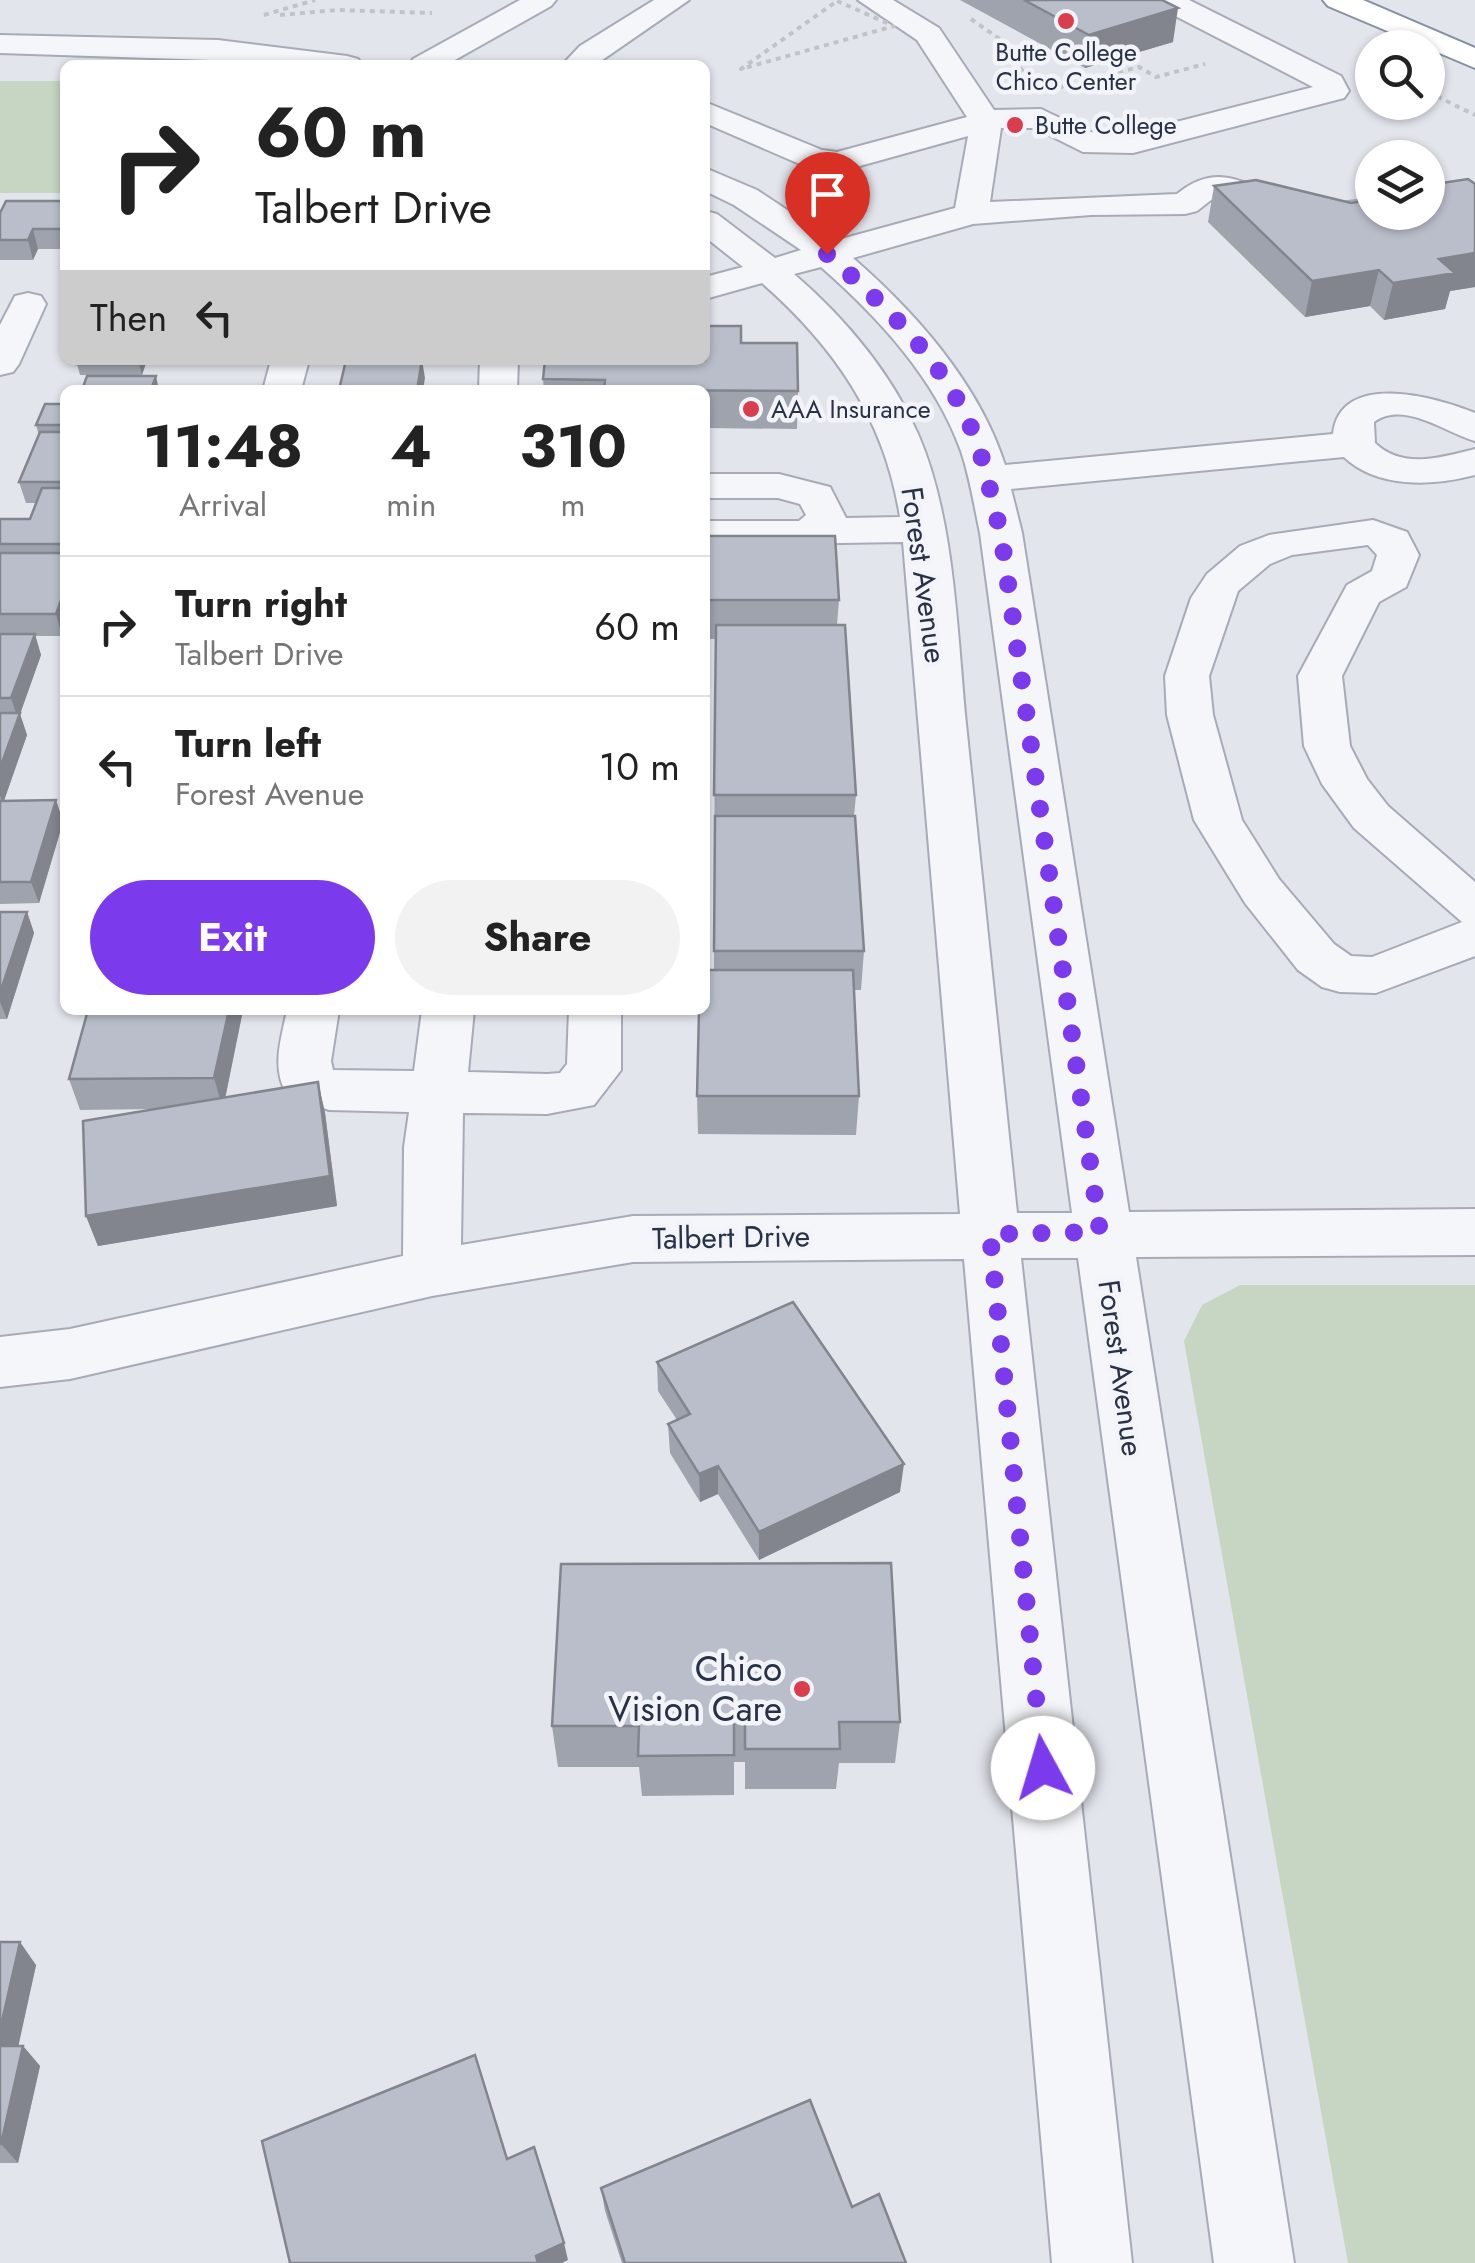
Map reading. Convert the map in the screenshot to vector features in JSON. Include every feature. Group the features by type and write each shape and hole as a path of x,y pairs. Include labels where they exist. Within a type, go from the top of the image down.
{"highway":[{"path":"1338,0 1475,56"},
{"path":"1372,0 1475,56"}],"street":[{"path":"433,60 541,0"},
{"path":"582,60 674,0"},
{"path":"872,0 928,34 986,122 972,214"},
{"path":"710,113 814,158 838,162 986,122 1031,117 1053,123 1083,142 1134,143 1333,91 1330,83 1166,0"},
{"path":"0,44 218,49 307,60"},
{"path":"0,67 60,67"},
{"name":"Forest Avenue","path":"710,180 729,188 827,254 888,308 938,370 976,440 1001,534 1100,1232 1254,2263"},
{"path":"710,287 972,214 1091,205 1186,204 1201,192 1228,187 1303,216 1355,211"},
{"name":"Forest Avenue","path":"710,225 772,270 817,312 864,368 898,434 917,495 1092,2263"},
{"path":"0,364 14,305 60,305"},
{"path":"986,478 1370,454 1427,473 1448,472 1474,454 1440,410 1398,404 1364,413 1354,422 1352,433 1370,454 1372,532"},
{"path":"710,486 779,486 816,496 826,516 814,531"},
{"path":"710,533 922,529"},
{"path":"1475,909 1371,817 1346,784 1328,746 1320,676 1362,594 1391,578 1398,556 1392,541 1372,532 1284,544 1255,555 1212,598 1187,676 1190,715 1218,820 1262,891 1316,956 1340,974 1376,976 1475,936"},
{"path":"312,1015 304,1061 306,1081 329,1090 438,1092 575,1091 594,1070 596,1015"},
{"path":"432,1273 432,1147 447,1015"},
{"name":"Talbert Drive","path":"0,1362 70,1354 432,1273 633,1238 1475,1232"}],"path":[{"path":"836,1 740,69 894,26"},
{"path":"264,18 337,10 450,14"},
{"path":"988,42 1002,40 1037,93"},
{"path":"1001,56 1012,56"},
{"path":"1054,88 1139,67 1156,77 1212,62"},
{"path":"1011,70 1022,70"},
{"path":"1445,100 1475,115"}],"green space":[{"path":"0,81 60,81 60,193 0,193"},
{"path":"1240,1285 1475,1285 1475,2263 1348,2263 1184,1341 1202,1305"}],"building":[{"path":"1024,0 1162,0 1178,8 1089,35"},
{"path":"1468,179 1475,184 1475,253 1439,259 1455,273 1393,283 1379,270 1312,281 1214,186 1256,180 1355,202 1355,230 1445,230 1445,182"},
{"path":"6,201 60,201 60,229 33,229 28,240 0,240 0,213"},
{"path":"710,326 741,326 741,343 797,343 798,391 710,391 710,385 604,385 605,380 543,379 544,365 710,365"},
{"path":"345,365 421,365 418,385 340,385"},
{"path":"87,376 156,376 153,385 84,385"},
{"path":"45,404 60,404 60,425 36,425"},
{"path":"40,432 60,432 60,482 19,482"},
{"path":"42,488 60,488 60,544 0,544 0,519 30,519"},
{"path":"710,536 835,536 839,600 710,600"},
{"path":"0,553 60,553 60,603 56,614 0,614"},
{"path":"716,625 845,625 856,795 714,795"},
{"path":"0,634 35,634 11,698 0,698"},
{"path":"0,713 20,713 0,768"},
{"path":"56,800 31,882 0,882 0,801"},
{"path":"715,816 855,816 864,951 714,951"},
{"path":"0,912 27,912 0,993"},
{"path":"710,970 853,970 859,1096 697,1096 699,1015 710,1015"},
{"path":"87,1015 228,1015 214,1078 69,1079"},
{"path":"318,1082 330,1176 86,1216 83,1121"},
{"path":"793,1302 904,1464 759,1532 718,1466 699,1474 668,1424 690,1414 657,1362"},
{"path":"891,1563 900,1722 839,1722 840,1749 745,1749 745,1721 734,1721 734,1755 638,1756 639,1726 552,1726 561,1564"},
{"path":"0,1942 20,1942 0,2030"},
{"path":"0,2046 23,2046 1,2144 0,2144"},
{"path":"475,2055 507,2159 534,2147 564,2243 536,2256 538,2263 290,2263 262,2141"},
{"path":"810,2100 852,2207 879,2194 906,2263 625,2263 601,2188"}],"place":[{"name":"Butte College Chico Center","path":"1066,21"},
{"name":"Butte College","path":"1015,125"},
{"name":"AAA Insurance","path":"751,409"},
{"name":"Chico Vision Care","path":"802,1689"}],"route":[{"path":"827,254 888,308 938,370 976,440 1001,534 1100,1232 990,1234 1043,1768"}]}
